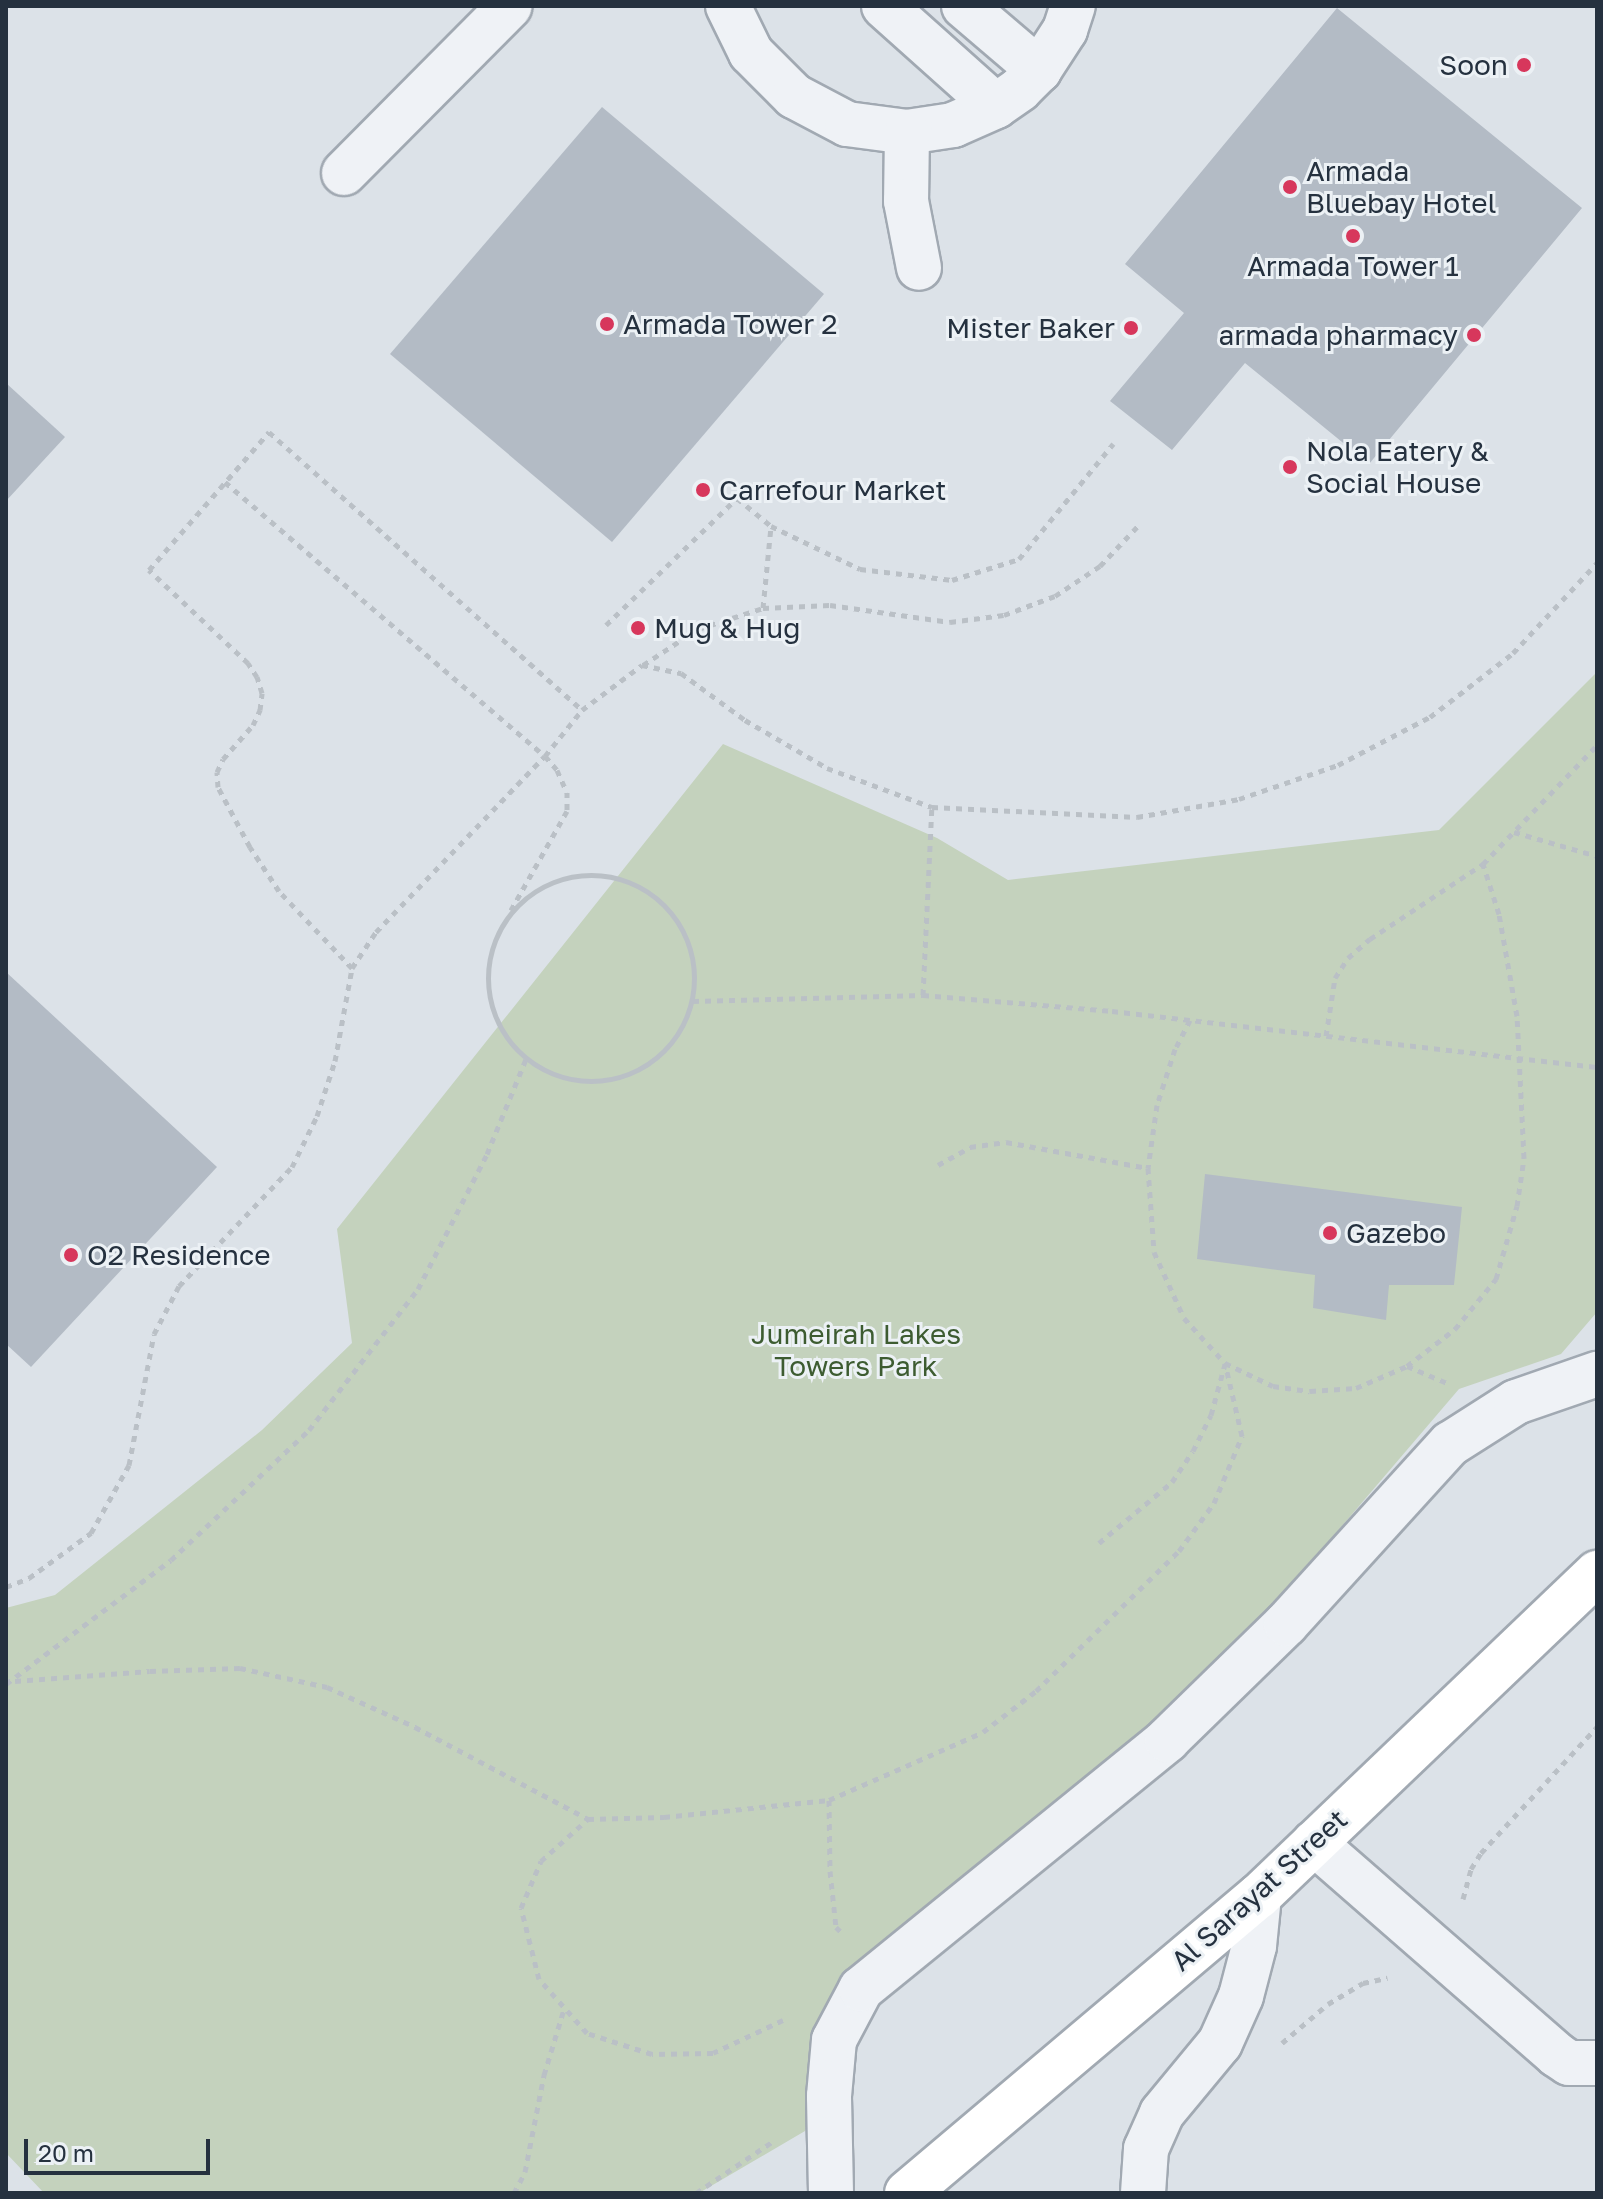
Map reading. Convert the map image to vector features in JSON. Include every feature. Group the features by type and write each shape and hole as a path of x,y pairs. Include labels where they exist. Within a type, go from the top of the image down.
{"main road":[{"name":"Al Sarayat Street","path":"907,2193 1259,1896 1595,1578"}],"street":[{"path":"344,173 510,6"},
{"path":"728,6 751,53 794,96 847,124 907,132 953,125 996,106 1039,70 1065,30 1073,6"},
{"path":"884,6 996,106"},
{"path":"964,6 1039,70"},
{"path":"907,132 906,201 919,268"},
{"path":"831,2193 829,2096 834,2040 861,1989 1167,1740 1286,1624 1450,1444 1516,1402 1597,1374"},
{"path":"1314,1843 1557,2055 1569,2063 1597,2063"},
{"path":"1143,2193 1146,2149 1162,2113 1220,2043 1241,1996 1254,1946 1259,1896"}],"path":[{"path":"352,968 279,891 218,787 217,772 223,759 253,725 260,710 262,693 257,677 248,663 149,570 269,432 582,710"},
{"path":"606,625 737,498 771,526 860,569 952,580 1019,559 1113,444"},
{"path":"225,482 545,756 565,781 567,811 507,918 493,945 487,977 492,1008 505,1036 526,1059 564,1078 605,1081 645,1068 676,1039 693,1001 695,970 688,939 671,913 648,891 619,879 588,875 557,881 529,895 507,918"},
{"path":"763,608 771,526"},
{"path":"6,1587 29,1578 91,1533 129,1465 154,1334 179,1286 292,1167 317,1116 335,1061 352,968 376,932 545,756 582,710 642,665 698,629 763,608 830,605 950,622 1004,615 1055,596 1100,566 1137,527"},
{"path":"642,665 681,673 745,720 827,768 932,807 1137,817 1239,799 1338,765 1430,717 1513,653 1597,563"},
{"path":"1326,1036 1335,978 1348,958 1370,939 1483,864 1597,745"},
{"path":"923,995 932,807"},
{"path":"1514,832 1597,856"},
{"path":"1190,1020 1175,1049 1157,1105 1148,1168 1154,1252 1184,1318 1225,1363 1273,1386 1310,1391 1356,1388 1407,1366 1455,1329 1496,1279 1517,1206 1524,1158 1520,1058 1510,965 1483,864"},
{"path":"693,1001 923,995 1190,1020 1597,1067"},
{"path":"6,1684 14,1681 171,1560 309,1430 418,1289 487,1154 526,1059"},
{"path":"938,1165 970,1147 1006,1142 1148,1168"},
{"path":"14,1681 240,1668 327,1687 415,1727 588,1819 664,1817 829,1800 983,1732 1036,1691 1179,1551 1214,1503 1242,1436 1225,1363"},
{"path":"1099,1543 1148,1505 1186,1461 1211,1415 1225,1363"},
{"path":"1407,1366 1459,1388"},
{"path":"829,1800 830,1871 836,1927 846,1937"},
{"path":"588,1819 541,1861 521,1908 539,1979 587,2033 652,2054 713,2053 791,2016"},
{"path":"514,2193 525,2172 544,2075 564,2009"},
{"path":"696,2193 784,2134"}],"green space":[{"name":"Jumeirah Lakes Towers Park","path":"1597,672 1597,1312 1561,1354 1459,1389 1248,1636 1137,1755 887,1938 805,2131 699,2193 44,2193 6,2153 6,1608 55,1595 262,1430 352,1343 337,1229 723,744 937,838 1008,880 1439,830"}],"building":[{"name":"Armada Tower 1","path":"1337,8 1582,208 1369,464 1245,363 1172,450 1110,401 1184,313 1125,264"},
{"name":"Armada Tower 2","path":"602,107 824,294 612,542 390,354"},
{"path":"6,383 65,437 6,501"},
{"name":"O2 Residence","path":"6,972 217,1167 31,1367 6,1344"},
{"name":"Gazebo","path":"1205,1174 1462,1207 1454,1285 1389,1285 1386,1320 1313,1308 1315,1275 1197,1259"}],"place":[{"name":"Soon","path":"1524,65"},
{"name":"Armada Bluebay Hotel","path":"1290,187"},
{"name":"Armada Tower 1","path":"1353,236"},
{"name":"Armada Tower 2","path":"607,324"},
{"name":"Mister Baker","path":"1131,328"},
{"name":"armada pharmacy","path":"1474,335"},
{"name":"Nola Eatery & Social House","path":"1290,467"},
{"name":"Carrefour Market","path":"703,490"},
{"name":"Mug & Hug","path":"638,628"},
{"name":"Gazebo","path":"1330,1233"},
{"name":"O2 Residence","path":"71,1255"}]}
